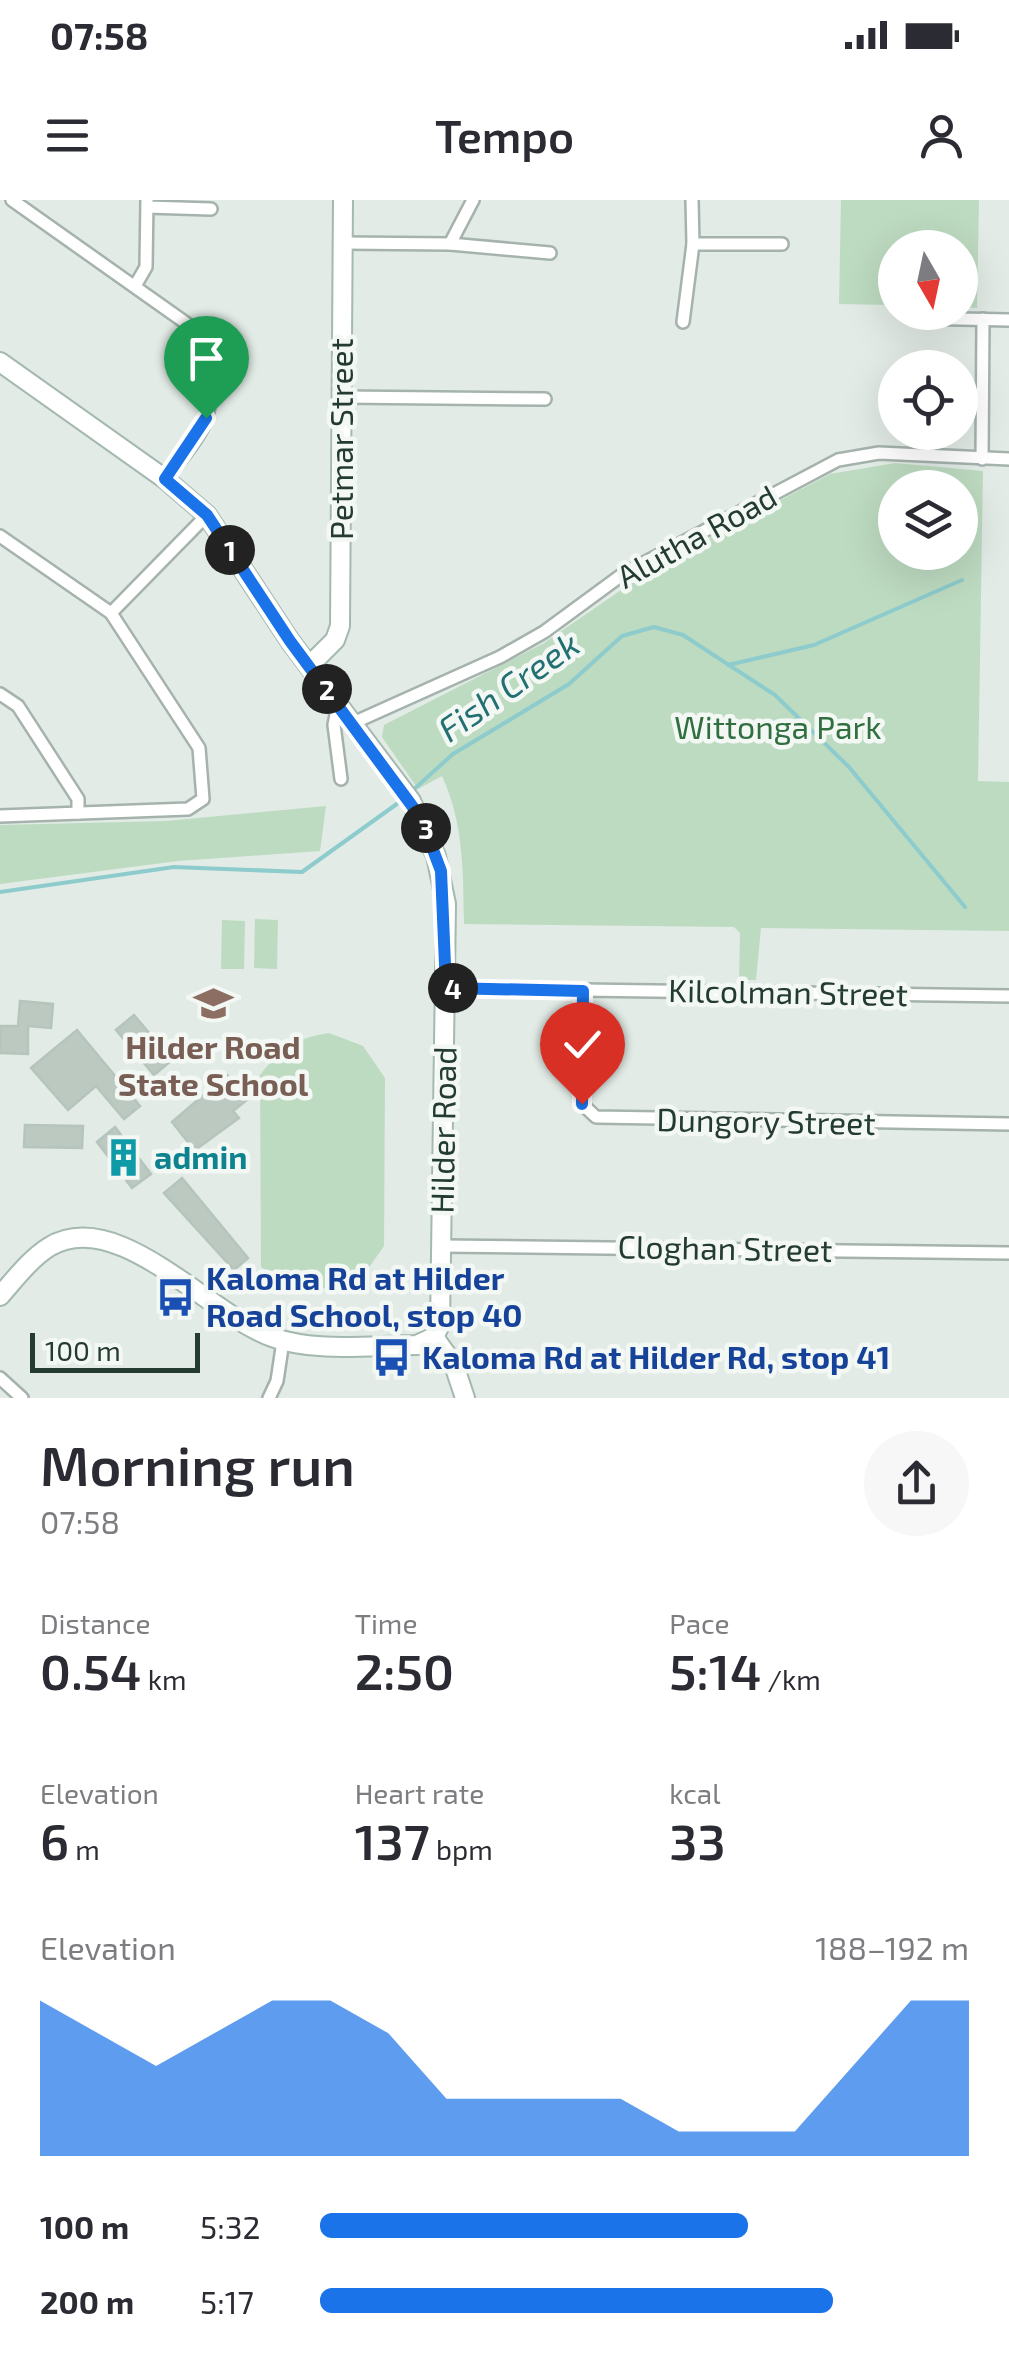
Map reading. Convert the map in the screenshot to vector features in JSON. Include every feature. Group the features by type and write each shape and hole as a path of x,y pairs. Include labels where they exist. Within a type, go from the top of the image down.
{"street":[{"path":"12,200 200,333 208,349 206,418 165,479"},
{"name":"Petmar Street","path":"309,666 335,640 340,626 344,200"},
{"path":"450,244 473,200"},
{"path":"683,322 692,244 692,200"},
{"path":"134,286 146,267 147,204 211,210"},
{"path":"343,242 450,244 550,254"},
{"path":"692,244 782,244"},
{"path":"978,320 1009,320"},
{"path":"982,458 983,320"},
{"name":"Hilder Road","path":"0,362 165,479 207,515 309,666 411,801 441,871 446,988 440,1325 434,1337"},
{"path":"342,396 545,399"},
{"name":"Alutha Road","path":"353,723 500,657 544,632 623,574 838,460 878,453 1009,459"},
{"path":"111,613 207,515"},
{"path":"0,536 111,613 199,748 204,799 196,807 0,816"},
{"path":"0,694 18,706 78,799 78,813"},
{"path":"338,704 334,726 341,779"},
{"name":"Kilcolman Street","path":"446,988 1009,996"},
{"name":"Dungory Street","path":"583,991 582,1104 596,1116 1009,1124"},
{"path":"0,1296 51,1246 95,1237 121,1244 251,1327 283,1341 417,1345 434,1337 454,1365 466,1398"},
{"name":"Cloghan Street","path":"441,1246 1009,1252"},
{"path":"268,1398 283,1341"},
{"path":"0,1378 22,1398"}],"green space":[{"path":"841,200 979,200 978,254 978,230 878,230 878,305 839,304"},
{"name":"Wittonga Park","path":"895,463 972,470 878,470 878,570 978,570 978,471 983,471 978,781 1009,782 1009,931 761,928 756,980 739,980 740,933 734,927 464,924 458,830 442,776 418,789 382,737 384,725 544,643 656,566 830,474"},
{"path":"326,806 320,851 178,861 0,884 0,825 166,821"},
{"path":"255,919 278,920 277,969 254,968"},
{"path":"222,920 245,921 244,969 221,969"},
{"path":"329,1033 363,1046 385,1078 384,1246 363,1276 324,1288 289,1287 261,1267 260,1075 289,1046"}],"building":[{"path":"20,1001 53,1004 51,1028 28,1026 28,1054 0,1053 0,1026 18,1026"},
{"path":"134,1015 172,1060 154,1075 116,1030"},
{"path":"77,1030 140,1106 124,1119 96,1086 68,1110 31,1068"},
{"path":"227,1075 248,1099 233,1111 239,1118 198,1148 191,1146 172,1122"},
{"path":"25,1125 83,1126 82,1148 24,1147"},
{"name":"admin","path":"115,1127 151,1174 132,1188 97,1142"},
{"path":"182,1178 248,1258 234,1270 164,1193"}],"waterway":[{"path":"728,665 814,645 962,580"},
{"name":"Fish Creek","path":"412,791 453,754 569,684 622,636 654,627 683,635 775,695 849,767 965,907"},
{"name":"Fish Creek","path":"0,892 174,867 302,872 401,801"}],"place":[{"name":"Hilder Road State School","path":"213,1003"},
{"name":"admin","path":"124,1158"},
{"name":"Kaloma Rd at Hilder Road School, stop 40","path":"176,1297"},
{"name":"Kaloma Rd at Hilder Rd, stop 41","path":"392,1358"}],"route":[{"path":"206,418 165,479 207,515 290,641 421,818 441,871 446,904 446,988 583,991 582,1104"}]}
